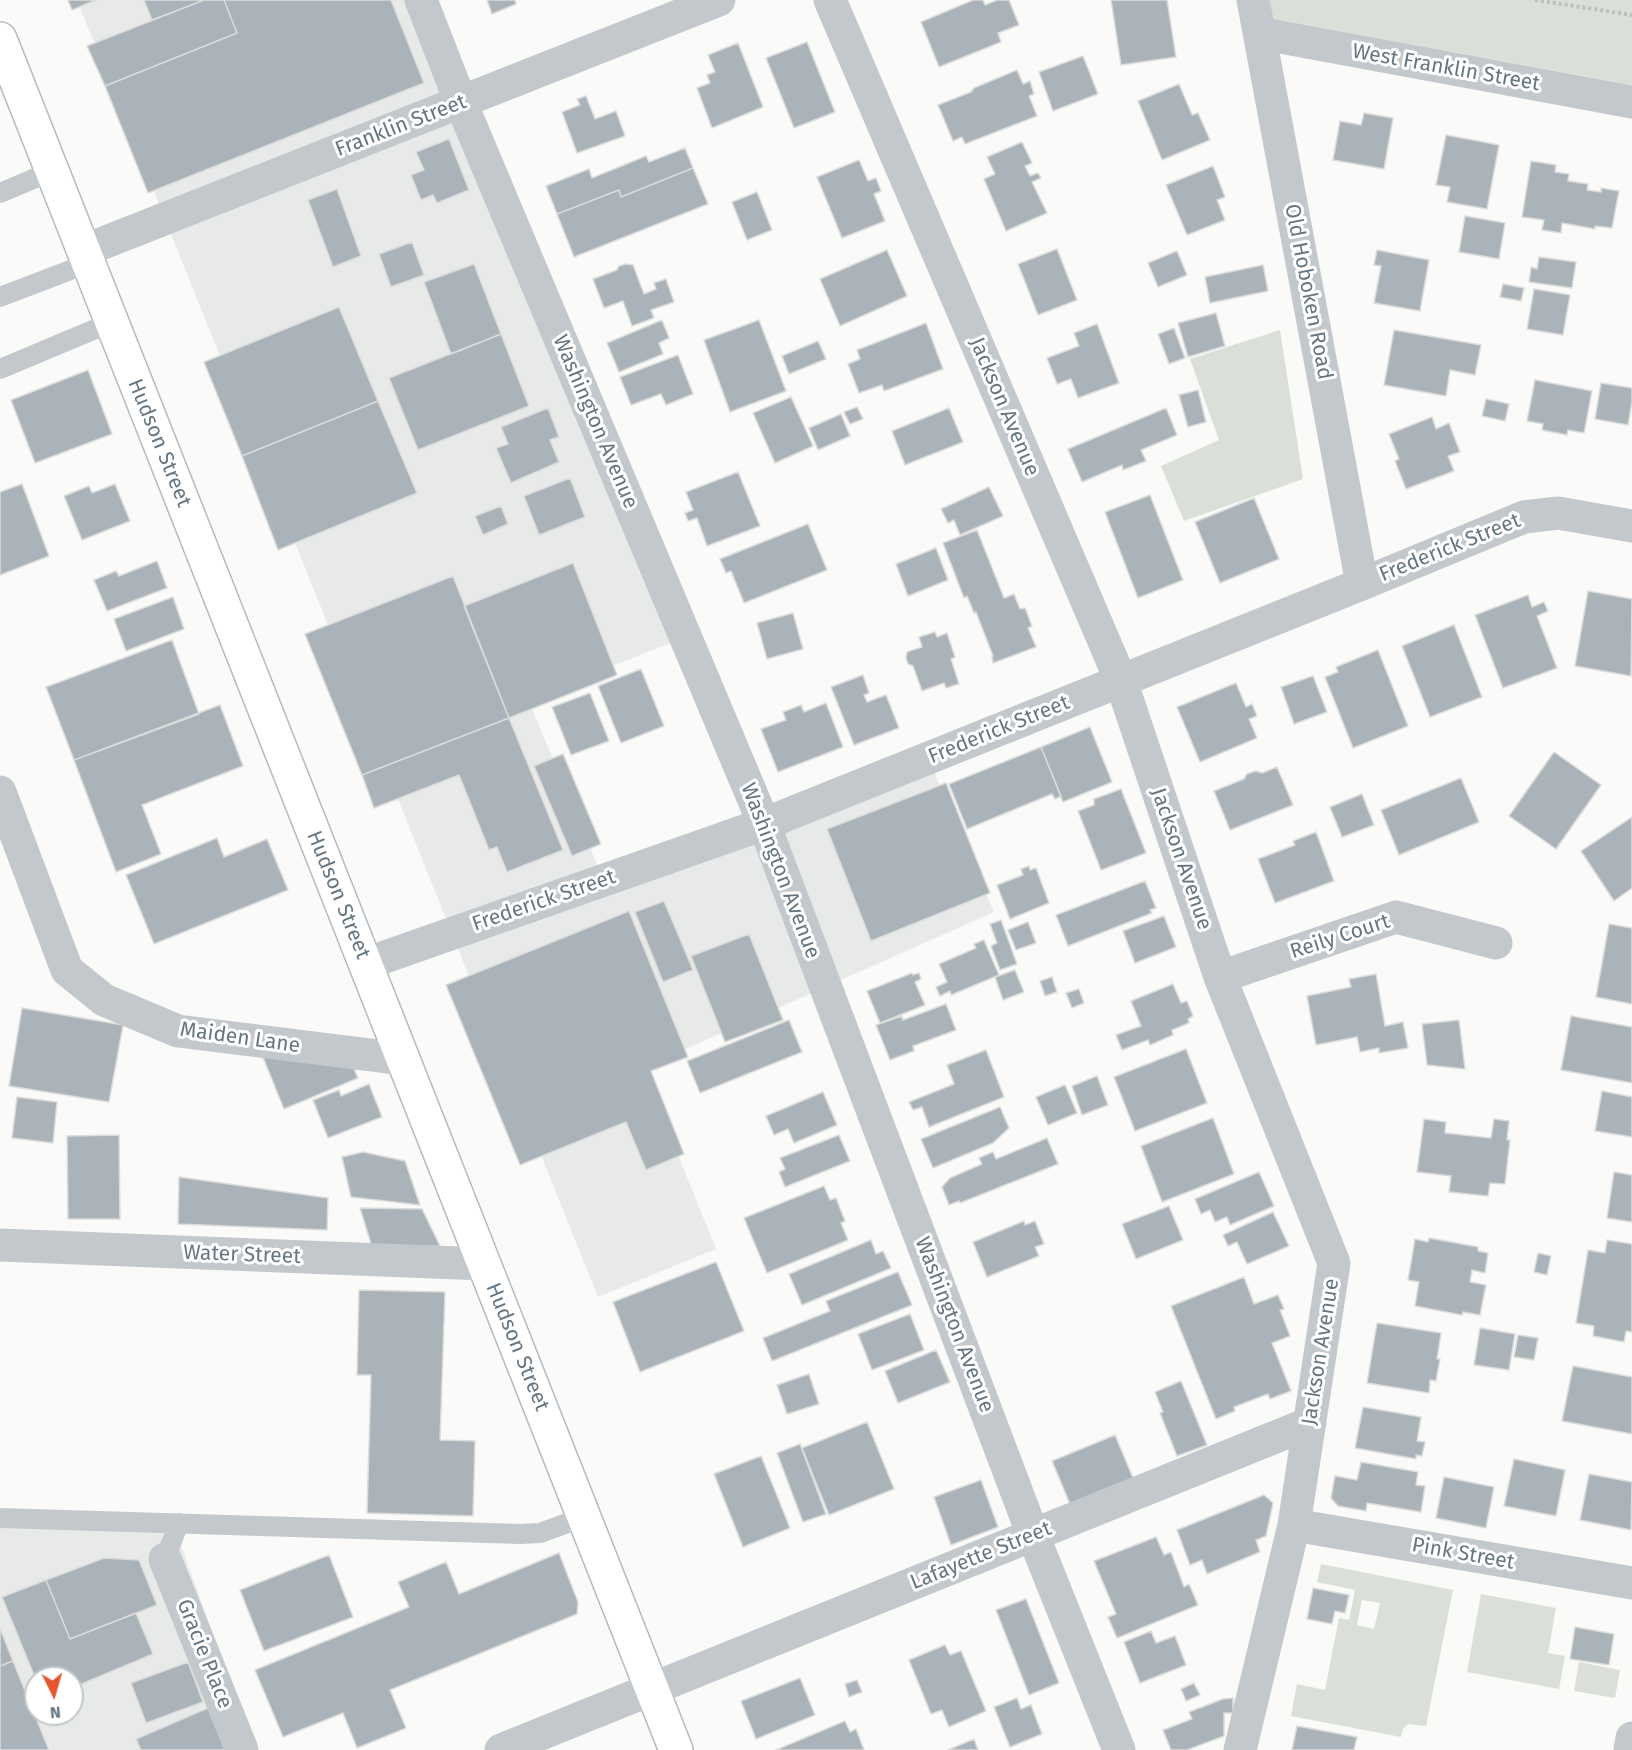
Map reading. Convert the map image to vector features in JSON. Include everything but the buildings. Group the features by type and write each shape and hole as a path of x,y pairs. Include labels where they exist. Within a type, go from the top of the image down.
{"main road":[{"name":"Hudson Street","path":"0,39 676,1750"}],"street":[{"name":"Washington Avenue","path":"421,0 461,102 764,824 1033,1535 1119,1750"},
{"name":"Franklin Street","path":"86,257 461,102 719,0"},
{"name":"Jackson Avenue","path":"830,0 1121,681 1220,977 1334,1263 1294,1525 1240,1750"},
{"name":"Old Hoboken Road","path":"1253,0 1362,584"},
{"name":"West Franklin Street","path":"1259,33 1632,102"},
{"name":"Frederick Street","path":"365,964 764,824 1524,517 1558,513 1632,526"},
{"name":"Maiden Lane","path":"0,792 67,970 104,1000 178,1031 404,1059"},
{"name":"Reily Court","path":"1220,977 1396,917 1496,943"},
{"name":"Water Street","path":"0,1245 484,1264"},
{"name":"Lafayette Street","path":"501,1750 1310,1423"},
{"name":"Pink Street","path":"1294,1525 1632,1583"},
{"name":"Gracie Place","path":"165,1559 242,1750"},
{"path":"1630,1750 1632,1738"}],"lane":[{"path":"0,193 52,171"},
{"path":"0,297 86,257"},
{"path":"0,369 112,322"},
{"path":"0,1518 520,1534 540,1533 584,1517"},
{"path":"165,1559 179,1523"}],"path":[{"path":"1535,0 1632,15"}],"shaded area":[{"path":"77,0 427,0 683,638 528,699 599,869 924,748 994,912 643,1068 716,1249 598,1297"},
{"path":"1251,0 1632,0 1632,85 1253,15"},
{"path":"1280,330 1303,479 1184,521 1161,466 1219,440 1190,359"},
{"path":"0,1524 175,1529 255,1750 0,1750"},
{"path":"1321,1564 1453,1590 1426,1726 1408,1724 1403,1729 1401,1737 1291,1716 1297,1684 1325,1690 1339,1618 1349,1620 1355,1590 1317,1582","holes":["1362,1600 1380,1603 1374,1629 1357,1625"]},
{"path":"1481,1594 1556,1608 1548,1653 1565,1656 1559,1689 1467,1672"},
{"path":"1579,1662 1620,1670 1615,1698 1574,1691"}]}
